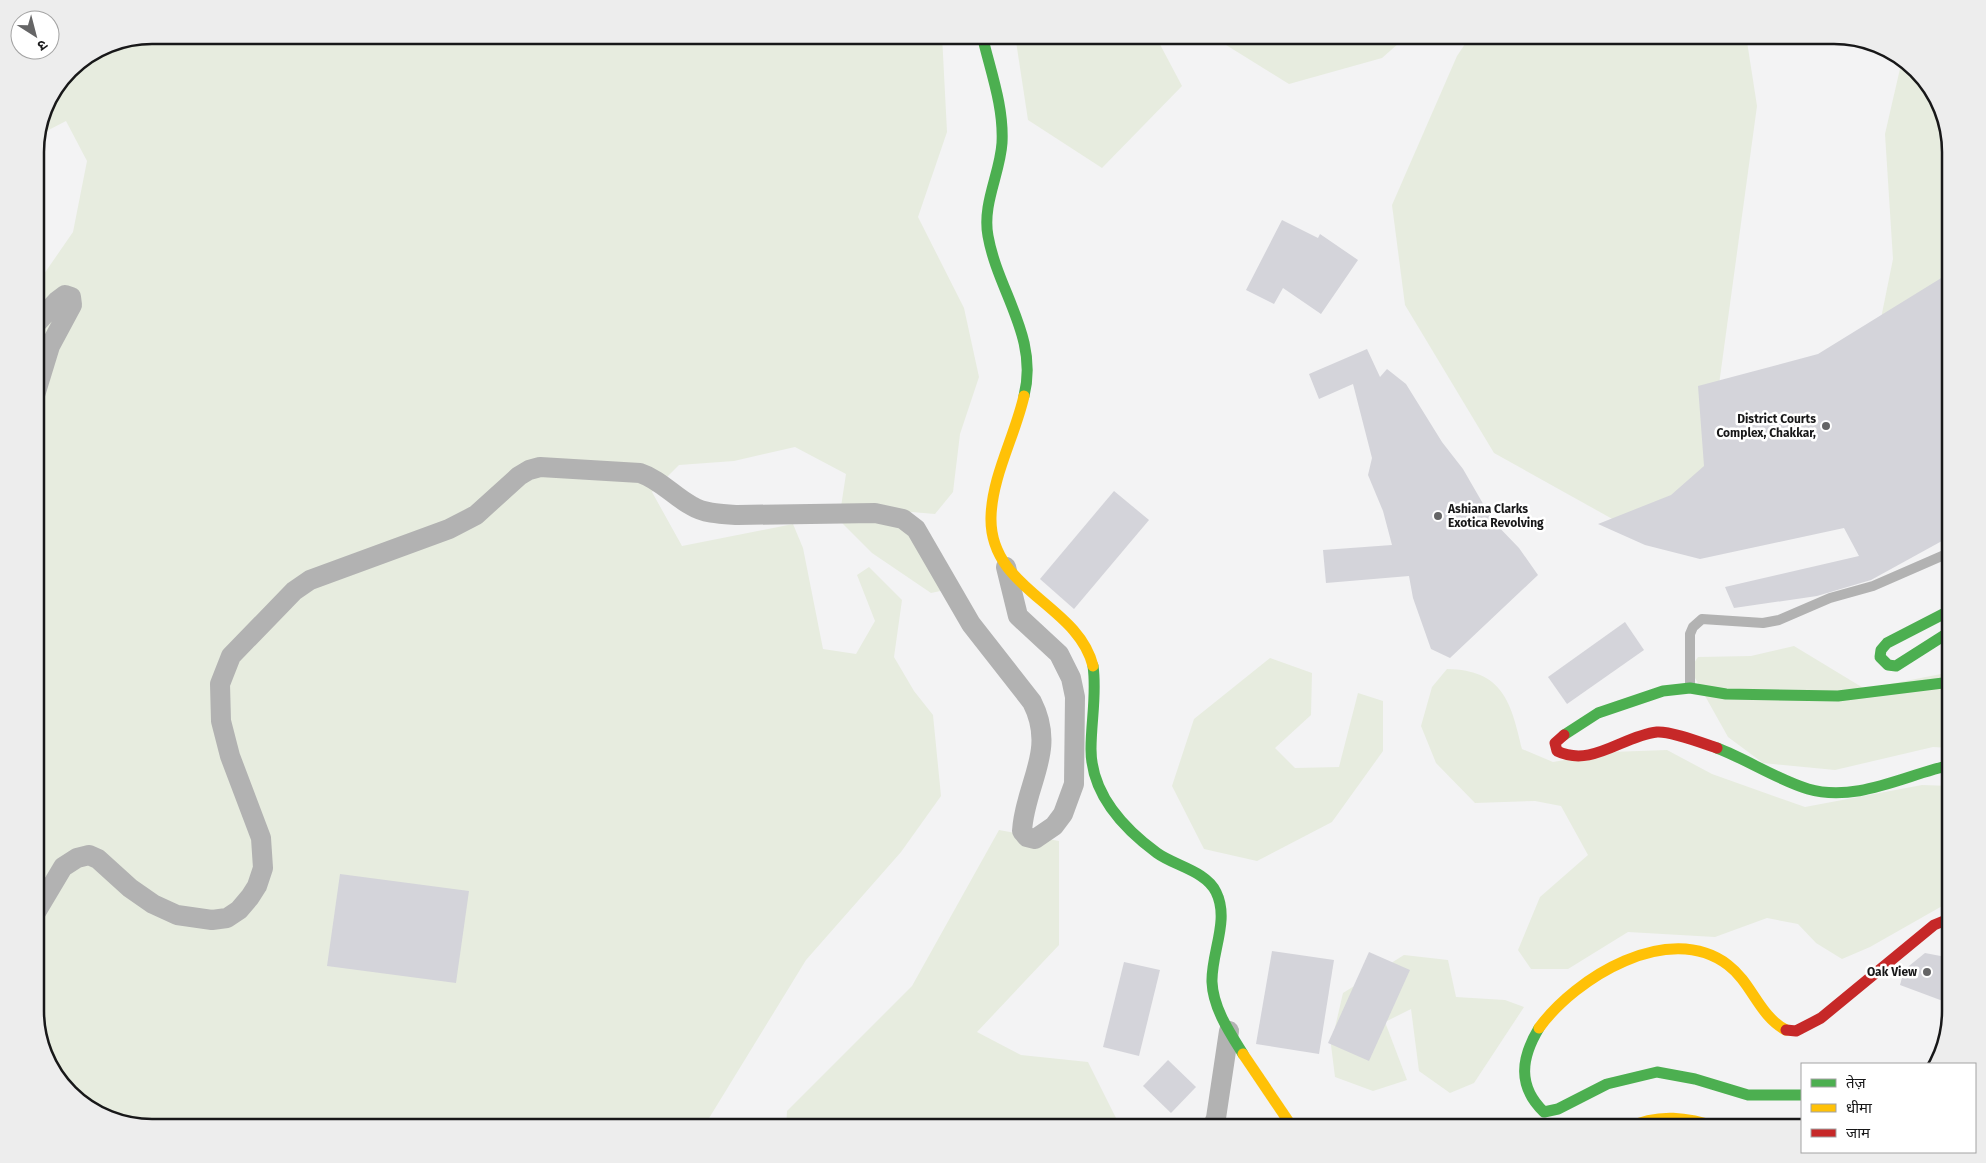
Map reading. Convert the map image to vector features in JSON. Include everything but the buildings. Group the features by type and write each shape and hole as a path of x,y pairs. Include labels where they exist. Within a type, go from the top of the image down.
{"main road":[{"path":"984,44 1002,118 1002,145 989,197 988,230 992,255 1026,334 1028,370 1023,405 990,502 992,539 1006,567 1078,636 1094,665 1092,756 1095,780 1104,798 1140,840 1164,858 1204,879 1216,892 1221,908 1212,982 1215,1001 1229,1031 1287,1119"},
{"path":"1942,615 1887,644 1881,650 1880,657 1888,665 1896,666 1942,637"},
{"path":"1942,683 1838,696 1726,694 1690,688 1663,691 1598,713 1560,737 1556,743 1557,751 1565,756 1587,756 1658,732 1706,742 1784,779 1816,791 1838,793 1862,791 1926,769 1942,766"},
{"path":"1801,1095 1748,1095 1694,1079 1657,1072 1607,1084 1558,1109 1544,1112 1529,1098 1524,1084 1524,1066 1532,1039 1545,1019 1564,1001 1624,962 1649,952 1679,948 1715,956 1742,977 1776,1026 1786,1031 1795,1032 1819,1020 1934,926 1942,922"},
{"path":"1642,1119 1675,1116 1686,1119"}],"street":[{"path":"44,315 61,297 68,295 73,299 50,346 44,366"},
{"path":"44,899 63,867 77,858 89,855 98,858 130,888 153,904 177,915 212,920 227,918 239,910 257,886 263,868 261,838 230,756 221,721 220,684 231,656 294,591 310,580 448,529 476,515 519,476 540,467 640,473 655,479 693,507 716,513 738,515 875,513 903,519 916,528 971,624 1032,702 1039,716 1043,733 1041,752 1022,831 1027,837 1035,840 1044,835 1063,814 1074,784 1075,697 1071,678 1059,654 1018,616 1006,567"},
{"path":"1216,1119 1229,1031"}],"lane":[{"path":"1690,688 1690,634 1693,627 1702,619 1763,622 1779,620 1830,598 1873,586 1942,556"}],"shaded area":[{"path":"144,44 942,44 947,132 918,217 964,308 979,377 960,434 953,492 935,514 888,510 926,544 945,590 931,593 872,553 839,520 846,474 795,447 734,461 679,465 652,492 682,546 793,524 803,548 823,649 856,654 875,621 857,575 869,567 902,600 894,657 914,691 933,715 941,796 901,852 806,960 709,1119 137,1118 123,1116 110,1111 86,1097 75,1088 58,1065 49,1046 44,1019 44,274 73,232 87,161 66,121 46,131 47,123 58,98 75,75 92,62 110,52 123,47"},
{"path":"1016,44 1160,44 1182,86 1102,168 1028,120"},
{"path":"1225,44 1398,44 1382,58 1289,84"},
{"path":"1465,44 1747,44 1757,106 1706,480 1616,521 1494,453 1405,305 1392,205 1457,56"},
{"path":"1901,66 1911,75 1924,92 1937,117 1940,130 1942,144 1942,308 1874,353 1893,259 1885,134"},
{"path":"1794,646 1865,689 1942,674 1942,748 1933,747 1835,770 1763,763 1728,737 1690,669 1698,657 1751,656"},
{"path":"1270,658 1312,673 1311,715 1275,748 1295,768 1339,767 1358,693 1383,701 1383,751 1332,822 1257,861 1204,849 1172,786 1194,719"},
{"path":"1447,669 1481,675 1492,682 1508,703 1514,717 1522,749 1553,762 1611,752 1667,750 1712,774 1805,807 1922,785 1942,786 1942,906 1870,947 1842,959 1816,943 1798,924 1767,918 1715,937 1628,932 1568,969 1531,969 1518,950 1540,897 1588,855 1561,806 1535,801 1475,803 1436,763 1421,726 1432,687"},
{"path":"999,830 1059,841 1059,945 977,1032 1021,1055 1088,1062 1116,1119 787,1119 787,1111 912,986"},
{"path":"1404,955 1448,960 1456,997 1505,1000 1524,1007 1474,1083 1450,1093 1419,1071 1411,1009 1385,1022 1407,1080 1373,1091 1335,1077 1331,1045 1343,993"}],"traffic: fast":[{"path":"984,44 999,102 1002,129 1001,155 987,212 988,236 993,257 1022,334 1027,374 1024,396"},
{"path":"1942,615 1887,643 1881,650 1880,657 1888,665 1896,666 1942,637"},
{"path":"1093,666 1094,687 1091,749 1092,765 1097,780 1111,808 1132,832 1164,858 1198,874 1216,892 1220,903 1221,925 1212,971 1213,992 1223,1020 1243,1054"},
{"path":"1564,735 1598,713 1663,691 1690,688 1726,694 1838,696 1942,683"},
{"path":"1717,748 1796,785 1826,792 1844,793 1862,790 1942,767"},
{"path":"1539,1028 1528,1050 1525,1072 1529,1092 1544,1112 1558,1109 1607,1084 1657,1072 1695,1079 1748,1095 1801,1095"}],"traffic: slow":[{"path":"1024,396 995,486 991,517 994,542 1004,562 1018,580 1070,627 1084,645 1093,666"},
{"path":"1539,1028 1555,1009 1575,991 1599,974 1625,961 1652,952 1679,949 1704,953 1728,965 1736,972 1769,1016 1786,1030"},
{"path":"1243,1054 1287,1119"},
{"path":"1662,1119 1685,1119"}],"traffic: jam":[{"path":"1564,735 1555,743 1557,751 1570,755 1595,754 1632,739 1657,732 1678,735 1717,748"},
{"path":"1786,1030 1796,1031 1821,1018 1934,925 1942,922"}],"place":[{"name":"District Courts Complex, Chakkar,","path":"1826,426"},
{"name":"Ashiana Clarks Exotica Revolving","path":"1438,516"},
{"name":"Oak View","path":"1927,972"}]}
